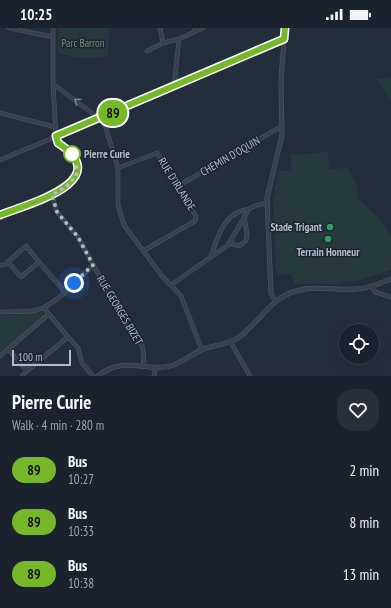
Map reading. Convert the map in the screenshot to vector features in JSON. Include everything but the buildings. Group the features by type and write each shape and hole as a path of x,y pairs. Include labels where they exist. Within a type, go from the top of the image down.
{"street":[{"path":"9,28 53,37"},
{"path":"0,215 52,195 72,181 76,176 77,168 73,155 58,143 56,136 53,84 53,28"},
{"path":"160,28 163,43"},
{"path":"147,51 163,43 179,39 194,30 204,28"},
{"path":"275,301 271,293 267,203 281,138 281,79 285,28"},
{"path":"174,87 179,39"},
{"path":"0,160 284,39"},
{"path":"53,84 101,118 104,122 118,168 118,205 121,215 130,235 183,300 202,350"},
{"path":"0,113 55,127"},
{"name":"CHEMIN D'OQUIN","path":"178,186 282,126"},
{"name":"RUE D'IRLANDE","path":"118,168 157,153 196,216 195,221 143,251"},
{"name":"RUE GEORGES BIZET","path":"52,195 57,212 78,237 125,323 142,345 144,355 143,365"},
{"path":"211,256 224,222 257,205 267,203"},
{"path":"172,285 229,243 249,209"},
{"path":"229,243 239,246 246,241 248,233 244,216"},
{"path":"0,265 5,265 26,246 65,292"},
{"path":"8,262 21,277 39,262"},
{"path":"0,312 36,311 44,308 65,292 93,265"},
{"path":"98,376 108,369 121,365 143,365 156,367 171,365 202,350 230,342 242,334 275,301 288,294 303,289 356,290 391,279"},
{"path":"371,286 375,292 391,297"},
{"path":"44,308 78,348 82,363 93,376"},
{"path":"0,356 49,314"},
{"path":"22,376 68,337"},
{"path":"230,342 250,376"},
{"path":"8,349 27,371"},
{"path":"154,376 156,367"}],"green space":[{"name":"Parc Barron","path":"59,28 109,28 108,56 82,58 58,53"},
{"path":"391,77 391,101 377,79"},
{"name":"Stade Trigant","path":"328,152 329,169 348,168 356,183 358,199 380,219 391,235 391,270 351,283 349,281 344,281 342,284 295,284 291,274 277,275 276,271 273,198 276,191 274,190 279,171 291,171 291,155"},
{"path":"43,312 46,315 0,352 0,315"},
{"path":"37,355 39,357 28,366 21,357"}],"bus line":[{"name":"89","path":"0,215 52,195 67,186 76,176 77,162 68,149 58,143 56,136 284,39 285,28"}],"place":[{"name":"Pierre Curie","path":"72,154"},
{"name":"Stade Trigant","path":"330,227"},
{"name":"Terrain Honneur","path":"328,239"}],"route":[{"path":"72,154 77,162 76,176 67,186 52,195 57,212 78,237 93,265 74,283"}]}
